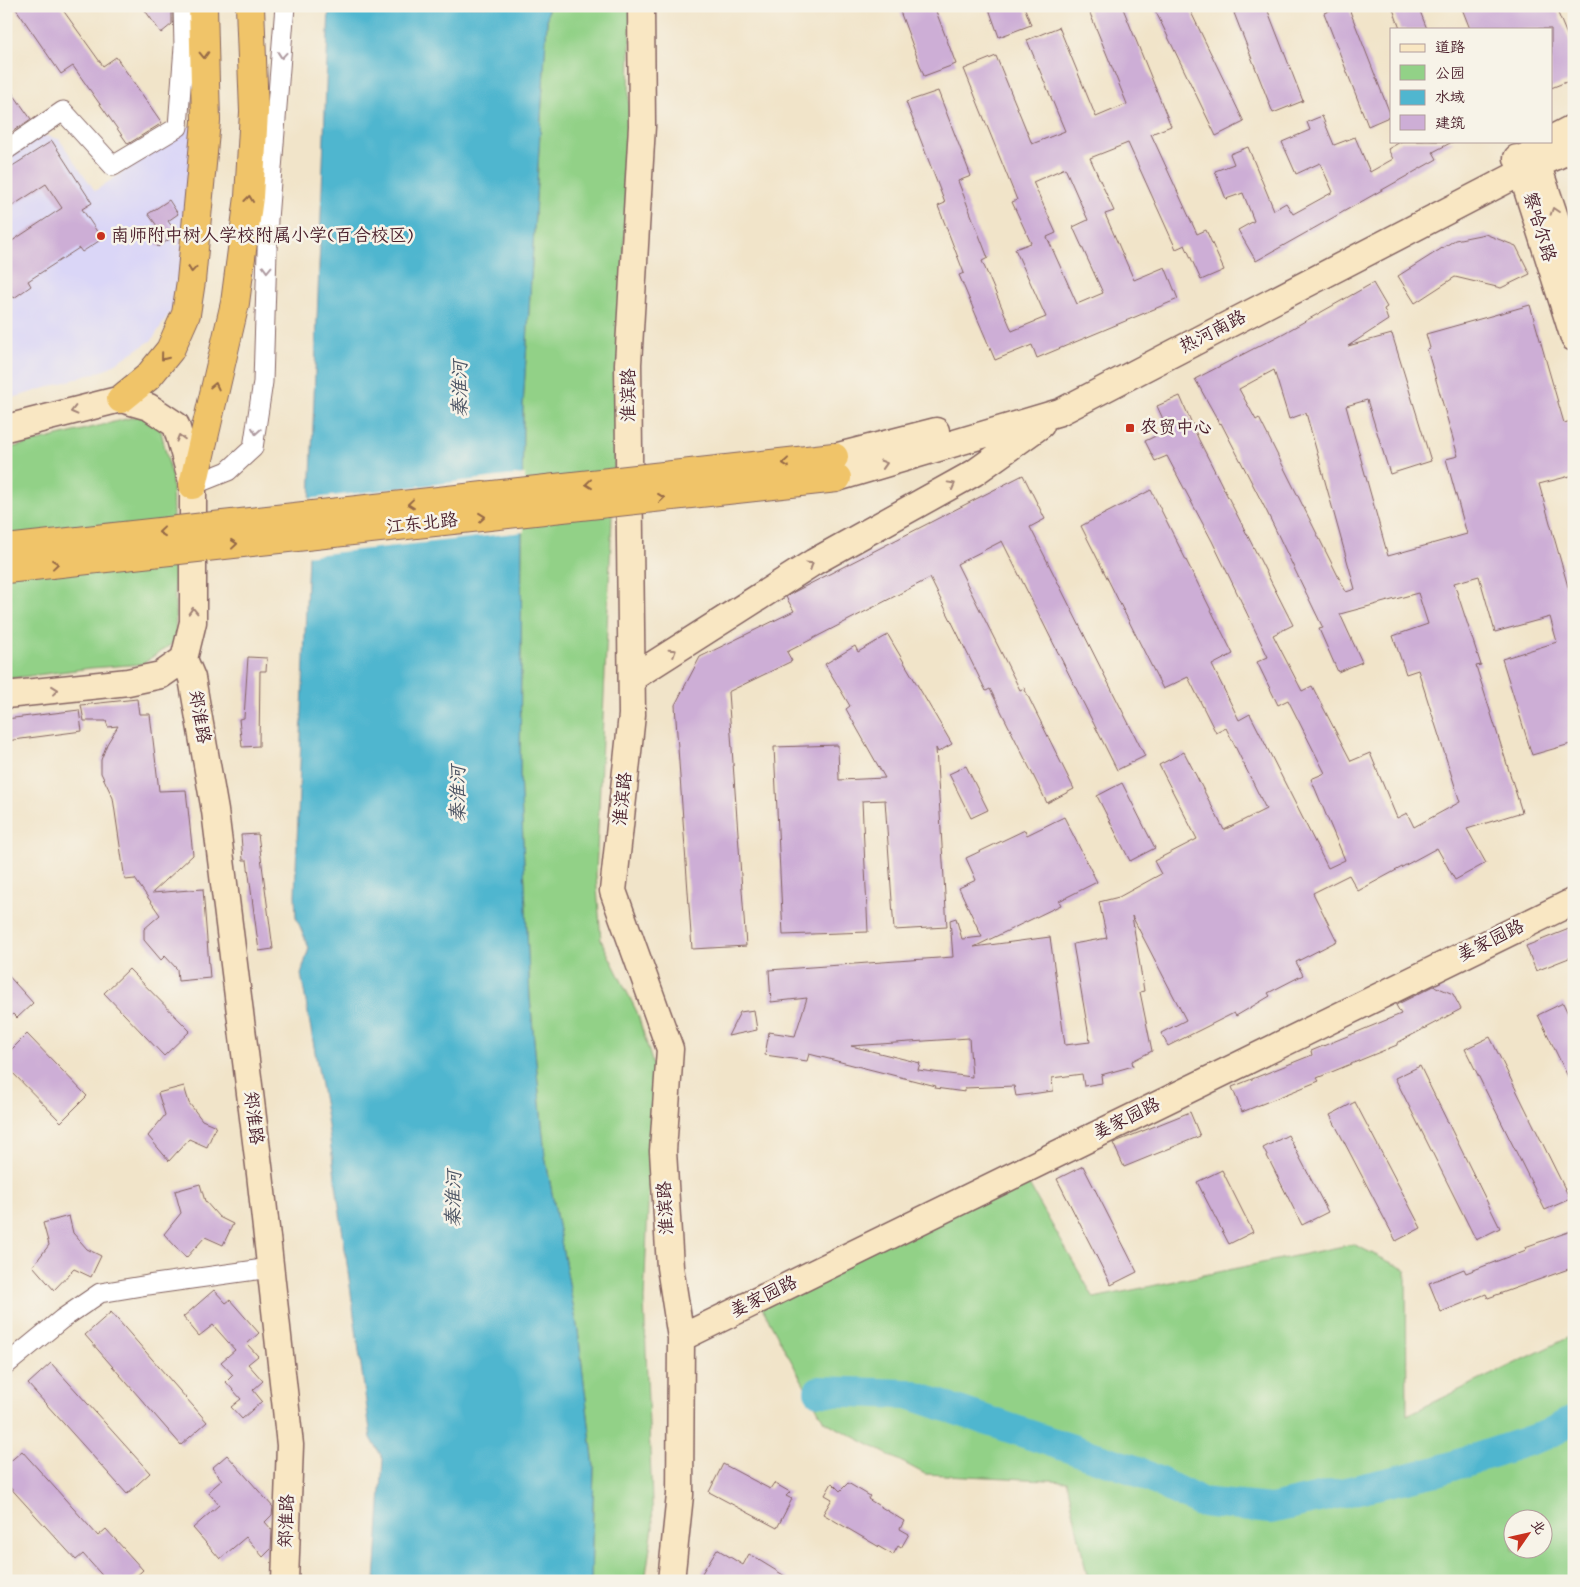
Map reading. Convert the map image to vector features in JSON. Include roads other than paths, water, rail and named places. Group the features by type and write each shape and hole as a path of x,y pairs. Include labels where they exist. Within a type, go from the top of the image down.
{"main road":[{"path":"122,399 148,377 170,350 186,314 191,281 206,121 203,6"},
{"path":"193,485 234,303 249,197 254,112 250,6"},
{"name":"江东北路","path":"6,549 836,468"},
{"name":"江东北路","path":"6,569 836,468"}],"street":[{"path":"6,150 63,110 113,166 178,128 184,47 183,6"},
{"path":"193,485 228,471 253,448 263,382 268,220 285,6"},
{"name":"淮滨路","path":"641,6 642,126 628,364 632,715 613,890 670,1049 663,1151 670,1267 681,1338 680,1495 671,1581"},
{"name":"热河南路","path":"1552,142 1574,127"},
{"name":"热河南路","path":"836,468 1060,412 1534,154 1552,142"},
{"name":"热河南路","path":"836,468 1054,400 1534,154 1574,148"},
{"name":"察哈尔路","path":"1534,154 1574,274"},
{"name":"察哈尔路","path":"1534,154 1574,338"},
{"path":"6,428 122,399 149,407 176,425 193,485 193,622 184,659 161,675 128,682 6,695"},
{"path":"632,678 814,562 974,472 1060,412"},
{"name":"郑淮路","path":"184,659 192,678 215,811 290,1445 285,1581"},
{"name":"姜家园路","path":"681,1338 1574,901"},
{"path":"6,1365 62,1319 100,1293 148,1284 270,1268"}],"water":[{"name":"秦淮河","path":"329,6 548,6 523,406 520,774 530,998 545,1156 578,1331 594,1467 591,1581 375,1581 383,1459 371,1438 327,1119 301,974 309,948 296,917 295,895"}],"waterway":[{"path":"819,1391 908,1394 1135,1470 1200,1502 1271,1509 1437,1471 1546,1435 1574,1420"}],"place":[{"name":"南师附中树人学校附属小学(百合校区)","path":"101,236"},
{"name":"农贸中心","path":"1130,428"}]}
